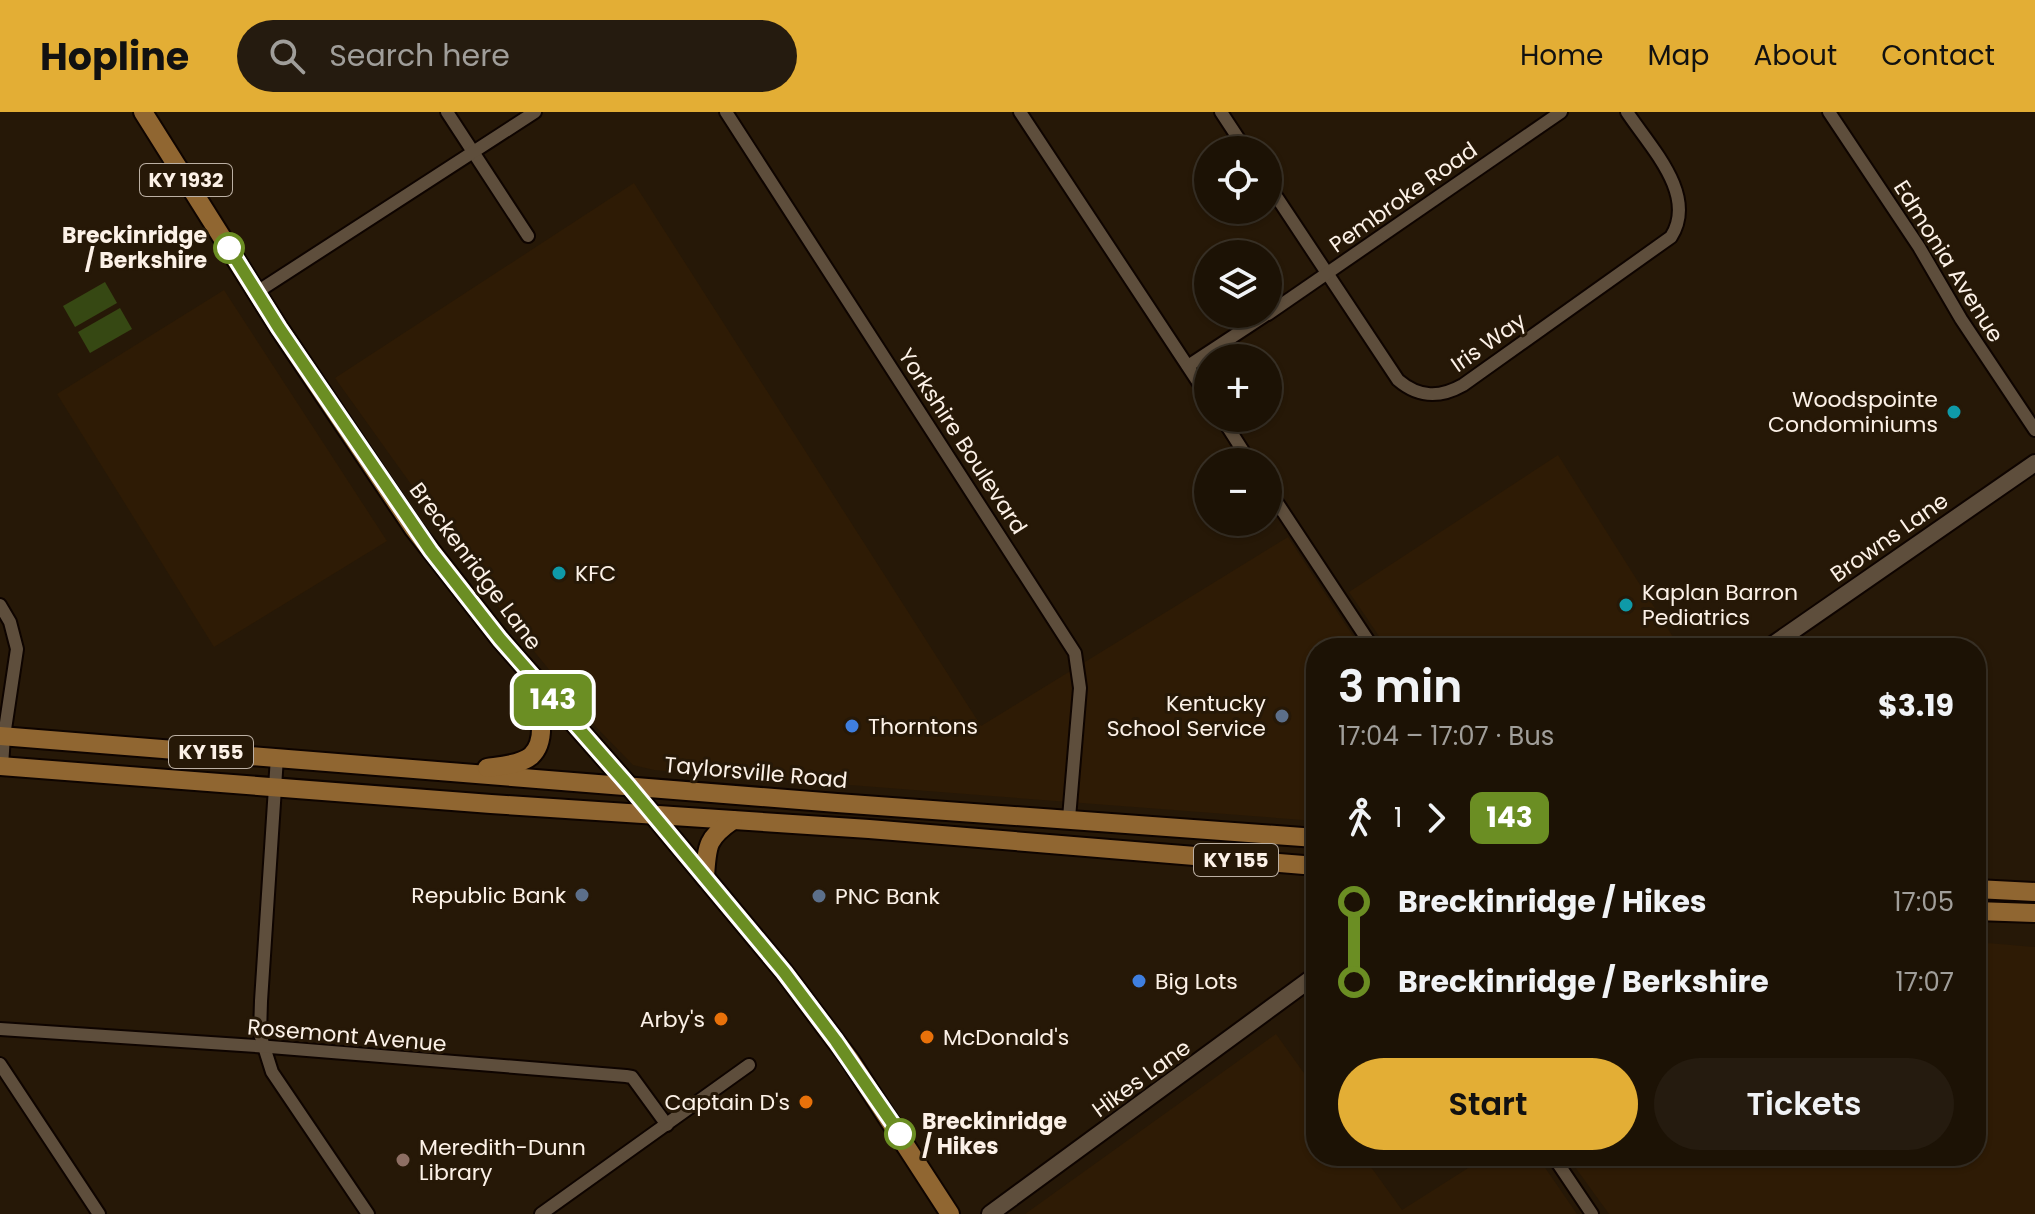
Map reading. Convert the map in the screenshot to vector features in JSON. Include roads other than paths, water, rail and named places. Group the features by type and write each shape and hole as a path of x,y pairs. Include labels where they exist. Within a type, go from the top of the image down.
{"main road":[{"name":"Breckenridge Lane","path":"143,112 257,292 414,529 534,680 629,786 836,1041 950,1214"},
{"name":"Browns Lane","path":"1782,638 2035,463"},
{"path":"465,773 517,763 531,756 538,745 541,728 534,680"},
{"name":"Taylorsville Road","path":"2,736 1306,837"},
{"name":"KY 155","path":"1,766 491,804 651,813 1306,865"},
{"path":"705,877 706,849 712,834 733,820"},
{"path":"1986,890 2035,892"},
{"path":"1986,911 2035,913"},
{"name":"Hikes Lane","path":"990,1214 1306,982"}],"street":[{"path":"447,112 528,236"},
{"path":"257,292 535,112"},
{"name":"Yorkshire Boulevard","path":"726,112 1075,653 1080,688 1069,818"},
{"path":"1020,112 1194,375"},
{"path":"1221,112 1237,136"},
{"name":"Pembroke Road","path":"1282,305 1561,112"},
{"name":"Iris Way","path":"1282,205 1398,380 1414,392 1433,396 1451,392 1661,246 1676,229 1680,214 1677,188 1627,112"},
{"name":"Edmonia Avenue","path":"1829,112 2035,430"},
{"name":"Pembroke Road","path":"1188,366 1246,328"},
{"path":"1282,510 1366,638"},
{"path":"0,605 10,622 17,649 2,736 1,766"},
{"path":"277,757 261,1001 262,1047 272,1072 368,1214"},
{"name":"Rosemont Avenue","path":"0,1029 632,1077 667,1125"},
{"path":"0,1064 99,1214"},
{"path":"541,1214 749,1065"},
{"path":"1560,1166 1592,1214"}],"place":[{"name":"Breckinridge / Berkshire","path":"229,248"},
{"name":"Woodspointe Condominiums","path":"1954,412"},
{"name":"KFC","path":"559,573"},
{"name":"Kaplan Barron Pediatrics","path":"1626,605"},
{"name":"Kentucky School Service","path":"1282,716"},
{"name":"Thorntons","path":"852,726"},
{"name":"Republic Bank","path":"582,895"},
{"name":"PNC Bank","path":"819,896"},
{"name":"Big Lots","path":"1139,981"},
{"name":"Arby's","path":"721,1019"},
{"name":"McDonald's","path":"927,1037"},
{"name":"Captain D's","path":"806,1102"},
{"name":"Breckinridge / Hikes","path":"900,1134"},
{"name":"Meredith-Dunn Library","path":"403,1160"}]}
